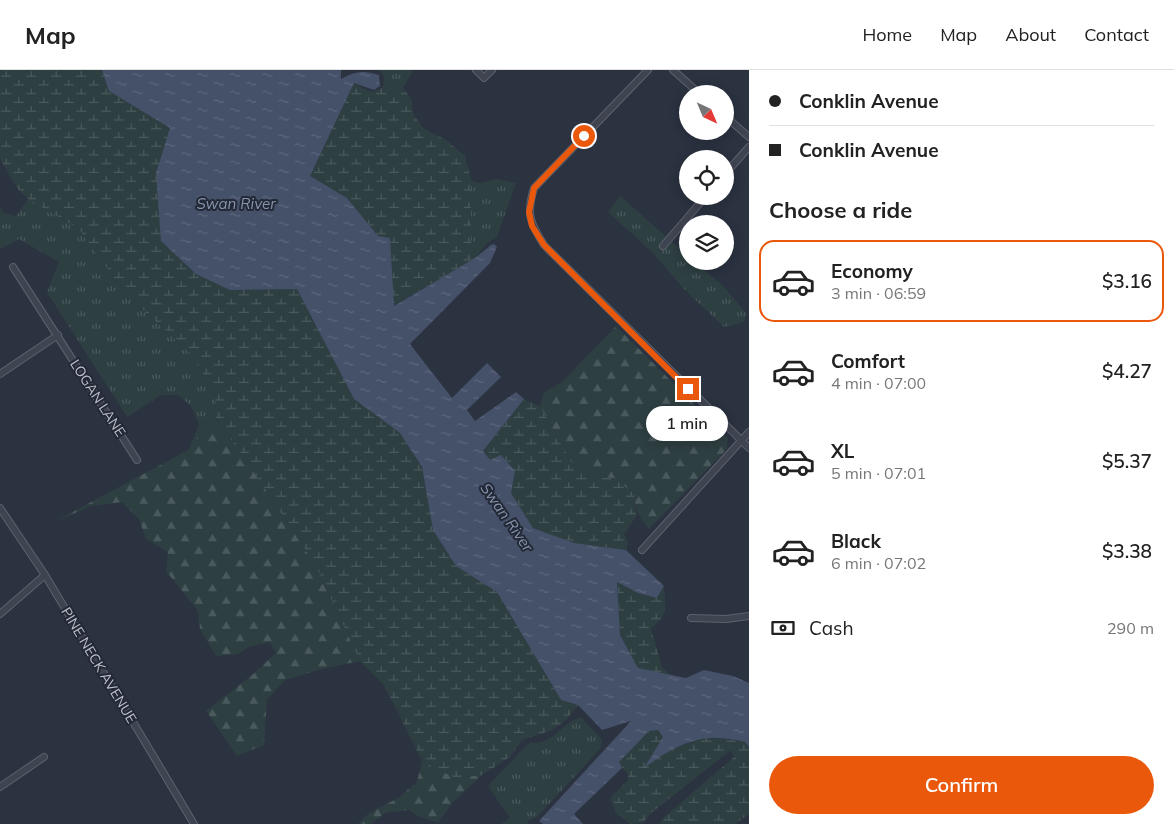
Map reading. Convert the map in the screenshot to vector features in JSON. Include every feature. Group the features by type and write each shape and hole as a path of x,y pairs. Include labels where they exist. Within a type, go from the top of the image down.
{"street":[{"path":"476,70 484,78 492,70"},
{"path":"648,70 534,188 529,212 532,226 544,245 749,448"},
{"path":"673,70 690,85"},
{"path":"734,124 749,137"},
{"path":"734,164 749,146"},
{"path":"663,246 698,205"},
{"name":"LOGAN LANE","path":"13,267 137,460"},
{"path":"0,374 58,336"},
{"path":"642,550 749,432"},
{"name":"PINE NECK AVENUE","path":"0,508 45,575 194,824"},
{"path":"0,614 45,575"},
{"path":"691,618 726,619 749,616"},
{"path":"0,787 44,757"}],"green space":[{"path":"0,70 102,70 110,91 170,128 156,174 230,290 297,289 354,399 400,433 422,467 433,530 456,566 497,592 561,700 578,705 566,720 552,730 522,740 510,757 482,775 455,778 422,761 384,685 360,661 316,566 246,460 216,419 216,397 192,355 124,292 79,229 28,199 17,188 0,159"},
{"path":"379,70 411,70 412,72 403,88 383,87 384,76"},
{"path":"354,83 374,92 383,87 403,88 412,100 413,113 423,128 446,140 465,156 471,180 471,240 475,258 393,306 390,238 378,236 347,198 310,176"},
{"path":"497,179 516,183 497,237 487,243 475,258 471,240 471,180 479,183"},
{"path":"620,196 679,248 679,270 704,270 723,286 747,314 744,322 724,327 685,290 651,251 608,212"},
{"path":"28,199 79,229 124,292 192,355 216,397 216,419 188,450 199,425 191,406 178,395 161,395 127,417 47,292 59,262 19,239 0,249 0,206 3,213 16,216"},
{"path":"616,326 728,438 727,449 649,529 638,513 634,494 614,478 591,477 571,462 540,406 544,393 563,381"},
{"path":"524,399 540,406 571,462 591,477 614,478 634,494 637,515 624,534 628,543 626,550 574,543 533,528 483,451"},
{"path":"216,419 246,460 316,566 360,661 322,669 285,680 267,700 264,745 237,756 206,711 252,675 276,653 270,642 249,647 238,654 216,656 200,629 198,611 166,571 168,552 146,539 139,519 122,502 91,506 52,523 188,450"},
{"path":"617,582 638,593 657,598 664,586 665,610 661,619 651,629 662,667 670,675 638,669 620,635"},
{"path":"581,717 602,740 600,749 537,817 528,821 527,824 501,824 510,818 488,786 529,743 545,741"},
{"path":"658,730 663,737 645,767 669,751 695,740 718,738 745,742 749,747 749,814 735,824 660,824 662,819 734,757 731,750 651,813 643,823 630,824 616,813 610,798 628,780 628,775 618,762 649,731"},
{"path":"422,761 455,778 482,775 452,803 438,823 416,815 409,810 385,813 371,824 358,824 369,813 398,798 417,782"}],"water":[{"name":"Swan River","path":"102,70 341,70 341,79 360,72 379,75 380,86 374,90 354,83 310,176 347,198 378,236 390,238 394,306 475,258 491,245 494,244 497,247 490,263 410,344 452,398 487,363 501,377 467,410 475,421 516,392 524,399 483,451 490,460 501,455 515,471 511,493 533,528 574,543 626,550 664,586 657,598 638,593 617,582 620,635 638,668 686,678 704,670 733,676 749,683 749,747 745,742 723,738 701,739 675,748 644,768 663,737 658,730 649,731 619,762 622,768 574,814 583,824 543,824 539,821 631,721 602,730 578,705 561,700 497,592 456,566 433,530 422,467 400,433 354,399 297,289 230,290 196,274 161,241 156,173 170,128 109,91"}],"route":[{"path":"584,136 534,188 529,212 532,226 544,245 688,389"}]}
